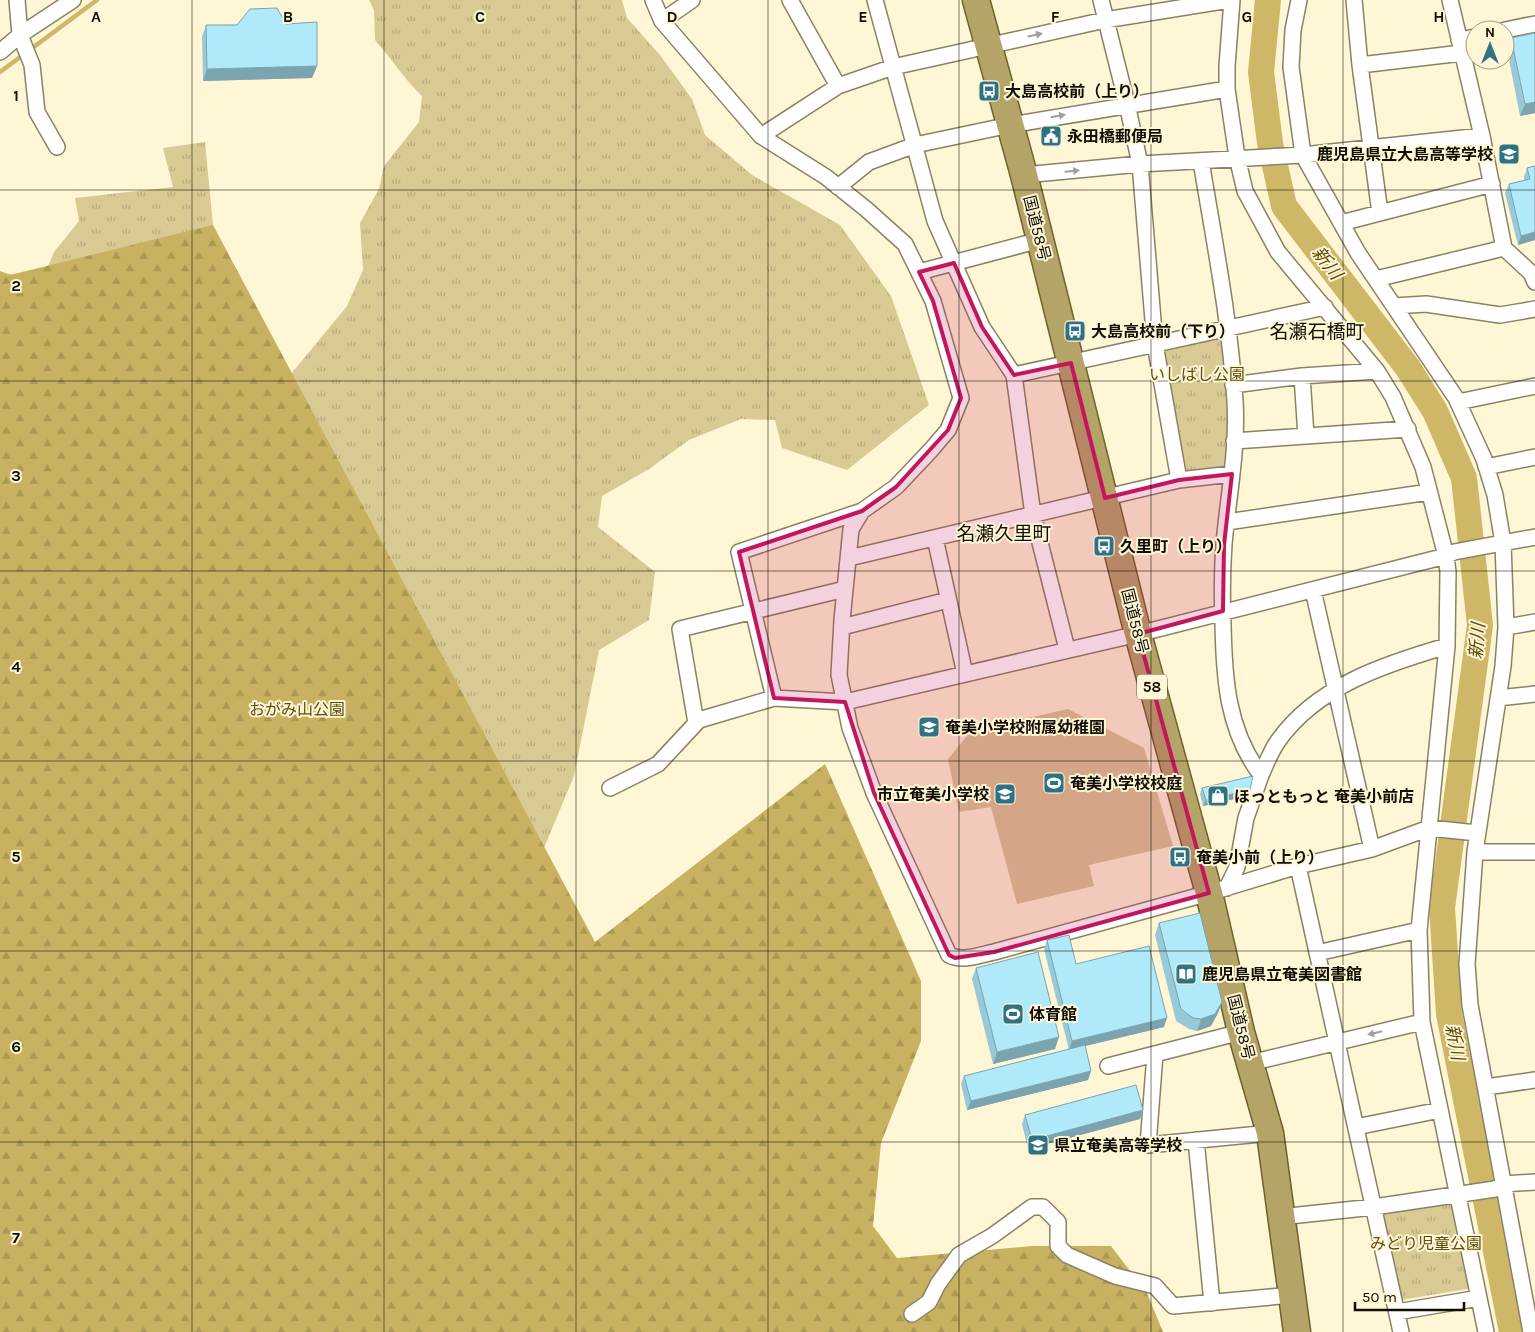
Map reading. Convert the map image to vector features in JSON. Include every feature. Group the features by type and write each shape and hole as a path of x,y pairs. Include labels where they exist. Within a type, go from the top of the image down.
{"highway":[{"name":"国道58号","path":"976,0 1024,175 1138,634 1218,891 1241,1032 1270,1133 1297,1332"}],"street":[{"path":"17,0 20,35 32,65 37,112 57,147"},
{"path":"0,52 20,35 73,0"},
{"path":"653,0 662,21 761,136 838,187 906,244 933,300 961,398 948,430 931,450 896,487 862,511 739,552 774,698"},
{"path":"662,21 692,0"},
{"path":"790,0 838,86"},
{"path":"875,0 936,221 982,327 1014,375 1032,515 1067,649"},
{"path":"1101,0 1140,164 1155,344 1179,480"},
{"path":"761,136 838,86 893,66 1174,4 1231,0 1227,89 1242,157 1246,190 1278,252 1377,371 1393,397 1423,467 1429,492 1450,554 1447,646 1419,930 1422,1022 1440,1110 1462,1194 1486,1332"},
{"path":"1302,0 1293,30 1291,66 1297,154 1376,279 1458,402 1486,467 1495,495 1506,627 1503,666 1485,795 1477,833 1467,964 1470,1005 1486,1087 1499,1186 1528,1283 1531,1332"},
{"path":"1354,0 1370,148 1380,213"},
{"path":"1450,0 1482,136 1504,248 1531,273 1535,282"},
{"path":"1515,28 1535,24"},
{"path":"1360,65 1461,47 1465,44"},
{"path":"838,187 869,162 915,145 1010,125 1127,104 1227,89"},
{"path":"1024,175 1140,164 1370,148 1482,136"},
{"path":"1201,161 1228,328 1236,402 1232,474 1224,545 1225,680 1230,713 1249,760 1260,775"},
{"path":"1341,223 1492,184"},
{"path":"919,272 1040,240"},
{"path":"1376,279 1504,248"},
{"path":"1394,306 1426,304 1500,315 1535,309"},
{"path":"1014,375 1325,307"},
{"path":"1233,385 1302,376 1377,371"},
{"path":"1302,376 1306,436"},
{"path":"1458,402 1535,386"},
{"path":"1234,441 1408,429"},
{"path":"1486,467 1535,457"},
{"path":"849,558 1179,480 1232,474"},
{"path":"1226,522 1429,492"},
{"path":"862,511 851,529 839,675 850,728 874,793 949,955 955,958 994,952 1218,891 1298,866 1372,849 1430,828 1477,833"},
{"path":"610,788 658,764 699,720 774,698 845,702 1138,634 1450,554 1535,537"},
{"path":"935,538 965,674"},
{"path":"696,723 680,629 753,613 845,589"},
{"path":"1313,590 1372,849"},
{"path":"842,626 948,600"},
{"path":"1506,627 1535,622"},
{"path":"1218,891 1236,867 1246,818 1260,775 1278,741 1305,710 1335,690 1374,670 1447,646"},
{"path":"1498,698 1535,694"},
{"path":"1475,852 1535,852"},
{"path":"1298,866 1402,1332"},
{"path":"1317,953 1419,930"},
{"path":"1250,1063 1422,1022"},
{"path":"1108,1066 1241,1032"},
{"path":"1155,1054 1148,1145 1270,1133"},
{"path":"1486,1087 1535,1080"},
{"path":"1356,1127 1440,1110"},
{"path":"1196,1140 1212,1303"},
{"path":"1280,1217 1374,1207 1462,1194 1499,1186 1535,1182"},
{"path":"912,1314 930,1302 938,1284 960,1254 992,1236 1032,1207 1043,1207 1058,1222 1058,1246 1067,1255 1115,1276 1155,1286 1173,1306 1292,1295"},
{"path":"1397,1312 1479,1298"}],"highlighted area":[{"path":"954,263 982,327 1014,375 1071,363 1105,498 1179,480 1232,474 1224,545 1223,611 1138,634 1209,893 994,952 955,958 949,955 874,793 845,702 774,698 739,552 862,511 896,487 948,430 961,398 933,301 919,272"}],"green space":[{"name":"おがみ山公園","path":"369,0 622,0 627,18 660,55 692,99 705,135 752,175 840,225 891,296 929,405 847,470 782,448 775,420 741,419 689,440 649,469 602,496 598,527 655,572 649,620 599,650 574,776 539,860 0,272 42,281 54,252 79,221 75,198 173,187 163,148 205,142 213,225 226,277 277,391 347,306 363,270 360,223 379,189 384,166 419,122 422,96 409,83 375,40 374,10"},
{"path":"213,225 595,942 825,764 921,981 921,1041 881,1143 873,1226 897,1258 1032,1246 1111,1246 1147,1293 1163,1332 0,1332 0,271 10,275"},
{"name":"いしばし公園","path":"1227,332 1231,470 1181,475 1159,348"},
{"name":"奄美小学校校庭","path":"1068,709 1144,748 1173,846 1089,865 1094,886 1017,904 991,807 959,812 948,759 971,731"},
{"name":"みどり児童公園","path":"1454,1197 1473,1288 1401,1300 1380,1209"}],"building":[{"path":"277,8 286,24 317,22 317,66 207,69 206,25 237,25 250,9"},
{"path":"1535,33 1535,102 1525,104 1515,57 1515,37"},
{"path":"1535,166 1535,232 1521,236 1509,184 1530,179 1527,168"},
{"path":"1253,776 1250,790 1206,800 1202,788"},
{"name":"鹿児島県立奄美図書館","path":"1200,913 1222,1002 1215,1014 1201,1019 1193,1018 1181,1009 1159,923"},
{"path":"1069,935 1076,964 1149,946 1167,1018 1072,1041 1047,940"},
{"name":"体育館","path":"1038,952 1059,1037 997,1052 976,968"},
{"path":"1085,1045 1091,1071 971,1101 964,1076"},
{"path":"1136,1085 1143,1110 1032,1140 1025,1115"}],"waterway":[{"path":"0,72 97,0"},
{"name":"新川","path":"1268,0 1261,72 1270,143 1284,206 1408,368 1435,411 1464,478 1480,625 1442,908 1449,1014 1512,1332"}],"place":[{"name":"大島高校前（上り）","path":"989,91"},
{"name":"永田橋郵便局","path":"1051,136"},
{"name":"鹿児島県立大島高等学校","path":"1509,154"},
{"name":"大島高校前（下り）","path":"1075,331"},
{"name":"久里町（上り）","path":"1104,546"},
{"name":"奄美小学校附属幼稚園","path":"929,727"},
{"name":"奄美小学校校庭","path":"1054,783"},
{"name":"市立奄美小学校","path":"1005,794"},
{"name":"ほっともっと 奄美小前店","path":"1218,796"},
{"name":"奄美小前（上り）","path":"1180,857"},
{"name":"鹿児島県立奄美図書館","path":"1186,974"},
{"name":"体育館","path":"1013,1014"},
{"name":"県立奄美高等学校","path":"1038,1145"}],"district":[{"name":"名瀬石橋町","path":"1317,332"},
{"name":"名瀬久里町","path":"1004,534"}]}
